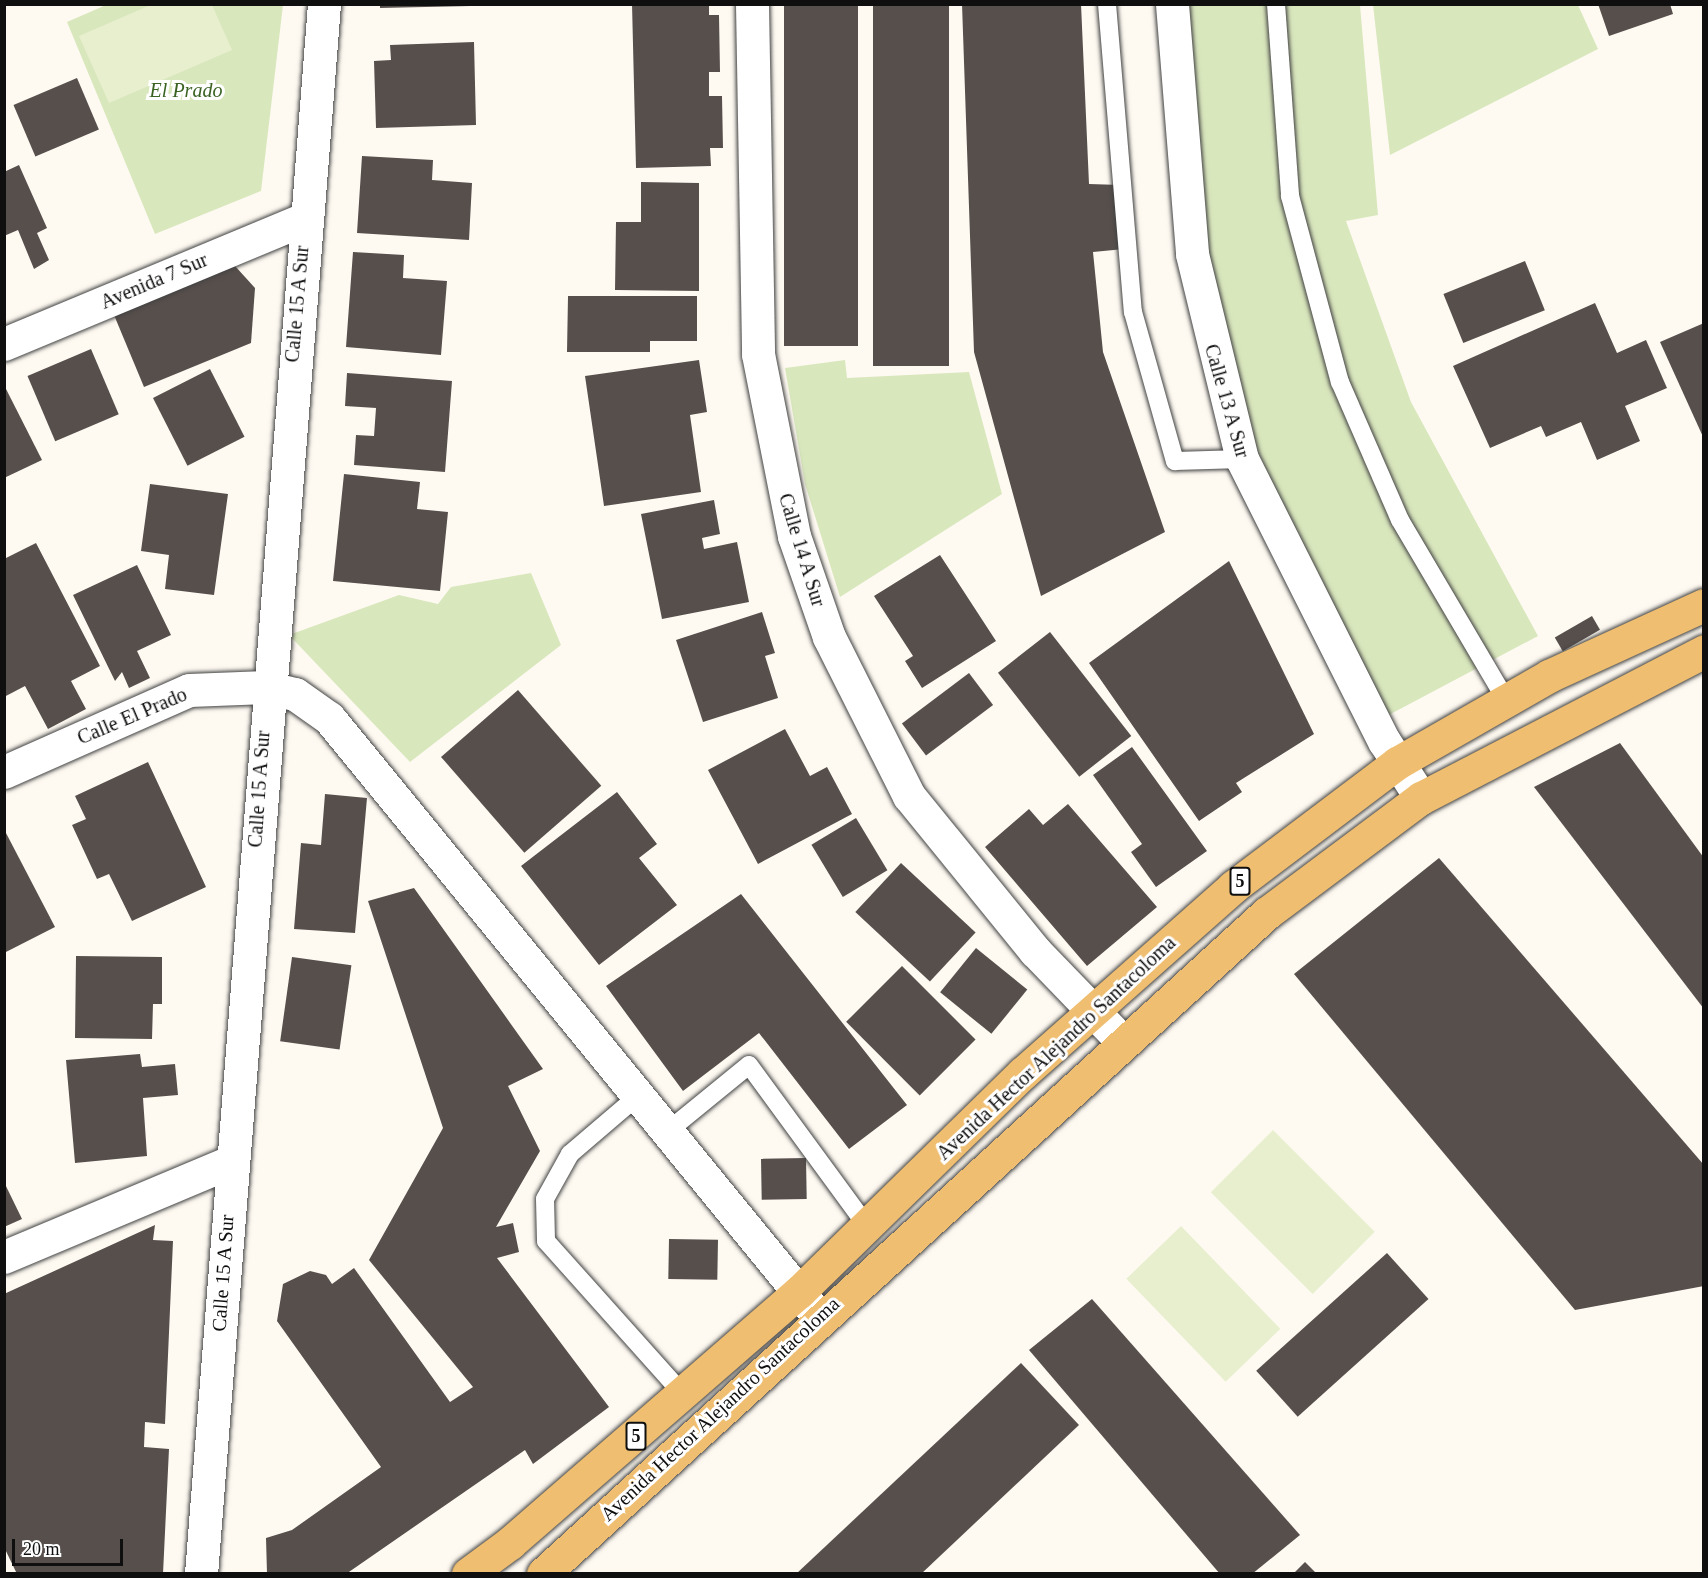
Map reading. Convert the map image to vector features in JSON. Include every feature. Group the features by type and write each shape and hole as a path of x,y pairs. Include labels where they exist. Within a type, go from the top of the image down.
{"main road":[{"name":"Avenida Hector Alejandro Santacoloma","path":"468,1574 683,1394 799,1292 1092,1011 1233,887 1396,763 1506,700 1704,605"},
{"name":"Avenida Hector Alejandro Santacoloma","path":"543,1574 819,1317 1122,1041 1268,913 1421,798 1704,651"}],"street":[{"name":"Calle 15 A Sur","path":"201,1574 266,687 324,4"},
{"name":"Calle 14 A Sur","path":"752,4 758,354 794,536 829,637 909,796 1035,951 1122,1041"},
{"name":"Calle 13 A Sur","path":"1172,4 1192,254 1242,459 1396,763 1421,798"},
{"name":"Avenida 7 Sur","path":"4,344 304,219"},
{"name":"Calle El Prado","path":"4,772 189,690 266,687 295,694 329,718 819,1317"},
{"path":"4,1257 232,1161"}],"lane":[{"path":"1107,4 1133,312 1175,461 1242,459"},
{"path":"1276,4 1290,196 1340,382 1400,520 1506,700"},
{"path":"668,1131 749,1065 867,1226"},
{"path":"639,1095 570,1154 545,1199 546,1241 683,1394"}],"green space":[{"path":"153,4 212,5 232,50 109,103 79,36"},
{"name":"El Prado","path":"106,5 283,5 261,191 155,234 67,22"},
{"path":"1189,5 1360,5 1378,215 1346,221 1411,402 1538,636 1385,717 1256,448 1207,253"},
{"path":"1373,5 1578,5 1598,49 1390,155"},
{"path":"845,360 847,378 969,372 1002,494 840,597 805,484 785,368"},
{"path":"531,573 561,645 410,762 289,635 399,595 438,604 451,587"},
{"path":"1273,1130 1375,1232 1313,1294 1211,1192"},
{"path":"1181,1226 1280,1329 1226,1382 1126,1279"}],"building":[{"path":"380,4 471,4 471,6 380,8"},
{"path":"632,4 709,4 709,15 719,15 720,72 709,72 709,96 722,96 723,148 710,148 711,166 636,168"},
{"path":"784,4 858,4 858,346 784,346"},
{"path":"873,4 949,4 949,366 873,366"},
{"path":"962,4 1081,4 1089,184 1121,185 1124,249 1093,252 1103,352 1165,532 1041,596 974,352"},
{"path":"1598,4 1670,4 1673,14 1609,36"},
{"path":"474,42 476,125 376,128 374,61 391,60 390,45"},
{"path":"77,78 99,130 35,157 13,105"},
{"path":"362,156 433,160 432,180 472,183 469,240 357,233"},
{"path":"19,165 47,228 37,233 49,260 34,269 18,230 4,236 4,172"},
{"path":"641,182 699,183 699,291 615,290 616,222 641,222"},
{"path":"353,252 404,255 403,278 447,281 441,355 346,347"},
{"path":"1525,261 1545,310 1463,343 1443,294"},
{"path":"235,266 255,288 251,343 144,387 114,315"},
{"path":"568,296 697,296 697,341 650,341 650,352 567,352"},
{"path":"1595,303 1617,353 1646,340 1667,388 1625,406 1640,441 1597,460 1581,422 1546,437 1541,426 1490,448 1453,366"},
{"path":"1704,323 1704,439 1660,342"},
{"path":"91,349 119,414 55,441 27,376"},
{"path":"699,360 707,412 690,415 701,492 604,506 585,376"},
{"path":"210,369 245,437 187,466 153,398"},
{"path":"347,373 452,381 445,472 354,465 356,435 374,436 376,408 345,406"},
{"path":"4,385 42,460 4,478"},
{"path":"344,474 420,482 417,509 448,512 440,591 333,581"},
{"path":"150,484 228,494 214,595 165,589 169,555 141,551"},
{"path":"714,500 720,534 702,538 704,549 737,542 749,602 662,619 641,514"},
{"path":"36,543 100,666 71,681 86,709 48,729 25,686 4,697 4,559"},
{"path":"940,555 996,641 922,688 905,661 913,656 874,596"},
{"path":"1229,561 1314,734 1236,783 1242,792 1199,821 1089,663"},
{"path":"137,565 171,635 137,651 150,678 129,688 122,672 115,681 73,595"},
{"path":"762,612 775,653 765,656 778,698 703,722 676,640"},
{"path":"1592,616 1600,630 1563,651 1555,638"},
{"path":"1050,632 1131,736 1079,777 998,673"},
{"path":"969,673 993,705 926,755 902,724"},
{"path":"518,690 601,786 524,853 441,757"},
{"path":"785,729 810,776 827,767 852,814 758,864 708,770"},
{"path":"1620,743 1704,858 1704,1009 1534,787"},
{"path":"1132,747 1207,851 1156,887 1131,852 1142,844 1093,775"},
{"path":"148,762 206,887 132,921 109,874 97,879 72,825 86,819 75,796"},
{"path":"617,792 657,844 639,858 677,905 599,965 521,866"},
{"path":"325,794 367,798 355,933 294,929 301,843 321,845"},
{"path":"1068,804 1157,907 1087,966 985,847 1029,809 1043,825"},
{"path":"856,818 887,870 843,897 811,845"},
{"path":"6,833 55,927 4,953 4,834"},
{"path":"1439,858 1704,1165 1704,1286 1575,1310 1294,974"},
{"path":"901,863 976,933 930,982 855,912"},
{"path":"414,888 543,1069 508,1086 540,1151 496,1227 513,1223 519,1252 497,1258 609,1407 533,1464 525,1450 346,1574 267,1574 266,1538 292,1530 381,1467 277,1321 283,1284 310,1271 326,1275 332,1284 354,1268 450,1402 473,1387 369,1260 443,1128 368,901"},
{"path":"741,894 907,1105 849,1149 759,1033 683,1091 606,986"},
{"path":"976,948 1027,990 991,1034 940,992"},
{"path":"76,956 162,957 162,1004 153,1004 152,1039 75,1038"},
{"path":"292,957 351,965 340,1050 280,1041"},
{"path":"902,966 976,1040 920,1095 846,1022"},
{"path":"140,1054 142,1067 175,1064 178,1095 143,1098 147,1156 75,1163 66,1060"},
{"path":"806,1158 807,1199 762,1200 761,1159"},
{"path":"4,1182 22,1219 4,1227"},
{"path":"155,1225 153,1240 173,1241 165,1424 145,1422 144,1447 169,1449 163,1574 17,1574 4,1547 4,1294"},
{"path":"669,1239 718,1240 717,1280 668,1279"},
{"path":"1387,1253 1428,1299 1298,1417 1256,1371"},
{"path":"1092,1299 1300,1535 1252,1574 1220,1574 1029,1350"},
{"path":"1021,1363 1079,1425 921,1574 796,1574"},
{"path":"1305,1562 1317,1574 1293,1574"}]}
